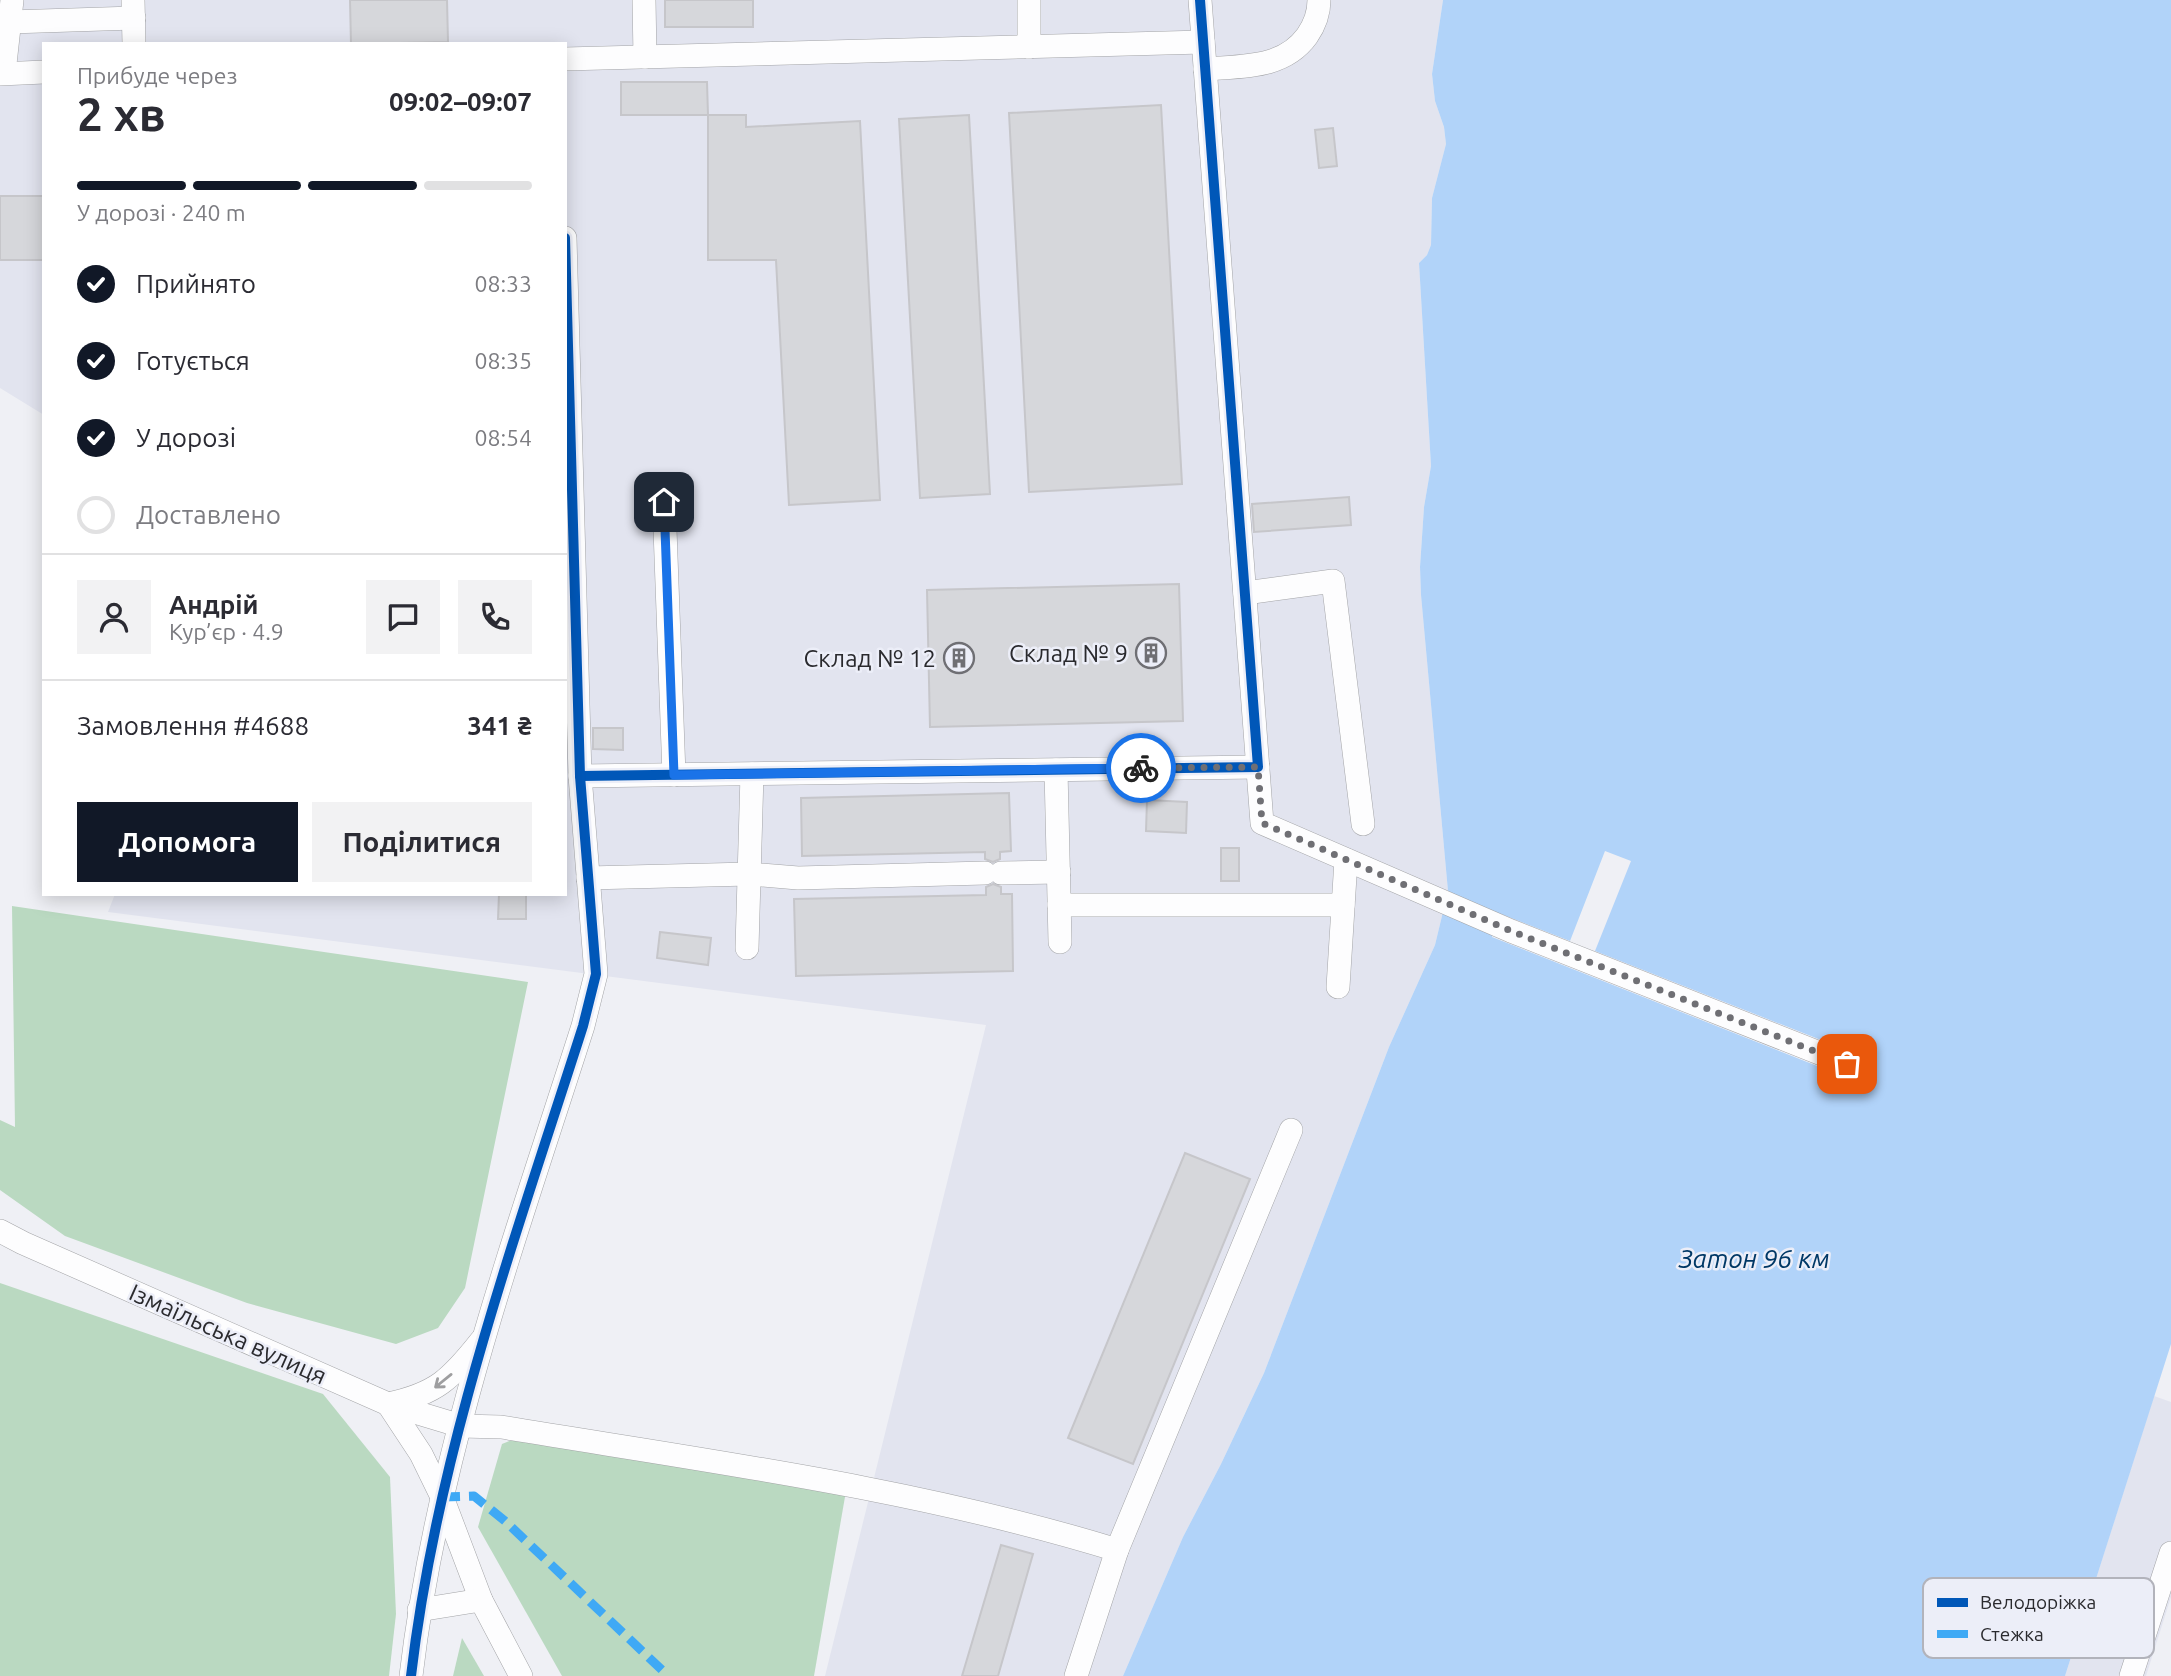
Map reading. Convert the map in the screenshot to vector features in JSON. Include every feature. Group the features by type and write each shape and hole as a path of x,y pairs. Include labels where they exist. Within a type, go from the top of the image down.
{"street":[{"path":"644,0 645,57"},
{"path":"1029,0 1029,47"},
{"path":"1200,0 1262,823 1437,901 1847,1064"},
{"path":"1206,69 1258,65 1280,60 1299,47 1313,27 1319,0"},
{"path":"42,72 2,73 11,11 134,9 134,42"},
{"path":"567,59 1203,42"},
{"path":"411,1676 419,1611 442,1497 485,1336 583,1026 596,974 580,776 567,309"},
{"path":"664,502 674,775"},
{"path":"1245,593 1333,581 1363,824"},
{"path":"580,776 1258,767"},
{"path":"1056,770 1060,942"},
{"path":"747,948 752,774"},
{"path":"1338,987 1346,860"},
{"path":"588,878 749,874 798,878 1059,872"},
{"path":"1059,905 1343,905"},
{"path":"1076,1676 1117,1550 1292,1130"},
{"name":"Ізмаїльська вулиця","path":"0,1231 23,1244 388,1404 461,1426 501,1427 871,1488 1039,1526 1117,1550"},
{"path":"485,1336 466,1361 440,1385 415,1398 388,1404 421,1454 442,1497 481,1600 521,1676"},
{"path":"2154,1605 2171,1553"},
{"path":"419,1611 481,1600"},
{"path":"2131,1676 2137,1658"}],"shaded area":[{"path":"0,0 1443,0 1432,74 1435,101 1444,127 1446,144 1432,198 1431,245 1427,255 1419,263 1431,466 1424,507 1420,567 1448,891 1435,945 1389,1047 1264,1373 1183,1537 1123,1676 825,1676 986,1025 108,912 114,896 567,896 567,42 42,42 42,414 0,388"},
{"path":"2154,1396 2171,1402 2171,1597 2154,1651 2154,1578 2096,1578"},
{"path":"2071,1658 2152,1658 2146,1676 2065,1676"}],"green space":[{"path":"12,906 528,982 465,1288 438,1328 396,1344 247,1303 65,1236 0,1190 0,1120 15,1127"},
{"path":"0,1283 323,1394 390,1477 396,1614 389,1676 0,1676"},
{"path":"524,1435 846,1491 814,1676 562,1676 478,1527 502,1444"},
{"path":"462,1638 484,1676 453,1676"}],"water":[{"name":"Затон 96 км","path":"1443,0 2171,0 2171,1344 2096,1578 1923,1578 1923,1658 2071,1658 2065,1676 1123,1676 1183,1537 1264,1373 1389,1047 1435,945 1448,891 1420,567 1424,507 1431,466 1419,263 1427,255 1431,245 1432,198 1446,144 1444,127 1435,101 1432,74"}],"pier":[{"path":"1605,851 1631,861 1595,951 1859,1055 1850,1079 1492,937 1501,914 1570,941"}],"building":[{"path":"350,0 447,0 448,42 351,42"},
{"path":"665,0 753,0 753,27 665,27"},
{"path":"621,82 707,82 708,115 621,115"},
{"path":"1161,105 1182,484 1029,492 1009,113"},
{"path":"708,115 746,115 746,127 860,121 880,500 789,505 776,260 708,260"},
{"path":"969,115 990,494 920,498 899,119"},
{"path":"1333,128 1337,166 1319,168 1315,130"},
{"path":"0,196 42,196 42,260 0,260"},
{"path":"1349,497 1351,525 1254,532 1252,504"},
{"path":"1179,584 1183,721 930,727 927,590"},
{"path":"593,728 623,728 623,750 593,749"},
{"path":"1009,793 1011,851 1000,852 1000,859 993,862 985,859 985,852 802,856 801,798"},
{"path":"1147,800 1187,802 1186,833 1146,831"},
{"path":"1221,848 1239,848 1239,881 1221,881"},
{"path":"993,884 1001,887 1001,894 1012,894 1013,971 796,976 794,899 986,895 986,887"},
{"path":"499,896 526,896 526,919 498,919"},
{"path":"660,932 711,938 708,965 657,958"},
{"path":"1185,1153 1250,1179 1133,1464 1068,1438"},
{"path":"1001,1545 1033,1554 998,1676 962,1676"}],"marked path":[{"path":"442,1497 474,1496 505,1521 662,1670 664,1676"}],"cycle path":[{"path":"580,776 1258,767 1200,0"},
{"path":"411,1676 439,1510 459,1428 481,1347 583,1026 596,974 580,776 567,310"}],"way so far":[{"path":"1141,768 1258,767 1262,823 1437,901 1847,1064"}],"place":[{"name":"Склад № 9","path":"1151,653"},
{"name":"Склад № 12","path":"959,658"}],"route":[{"path":"664,502 674,775 1141,768"}]}
